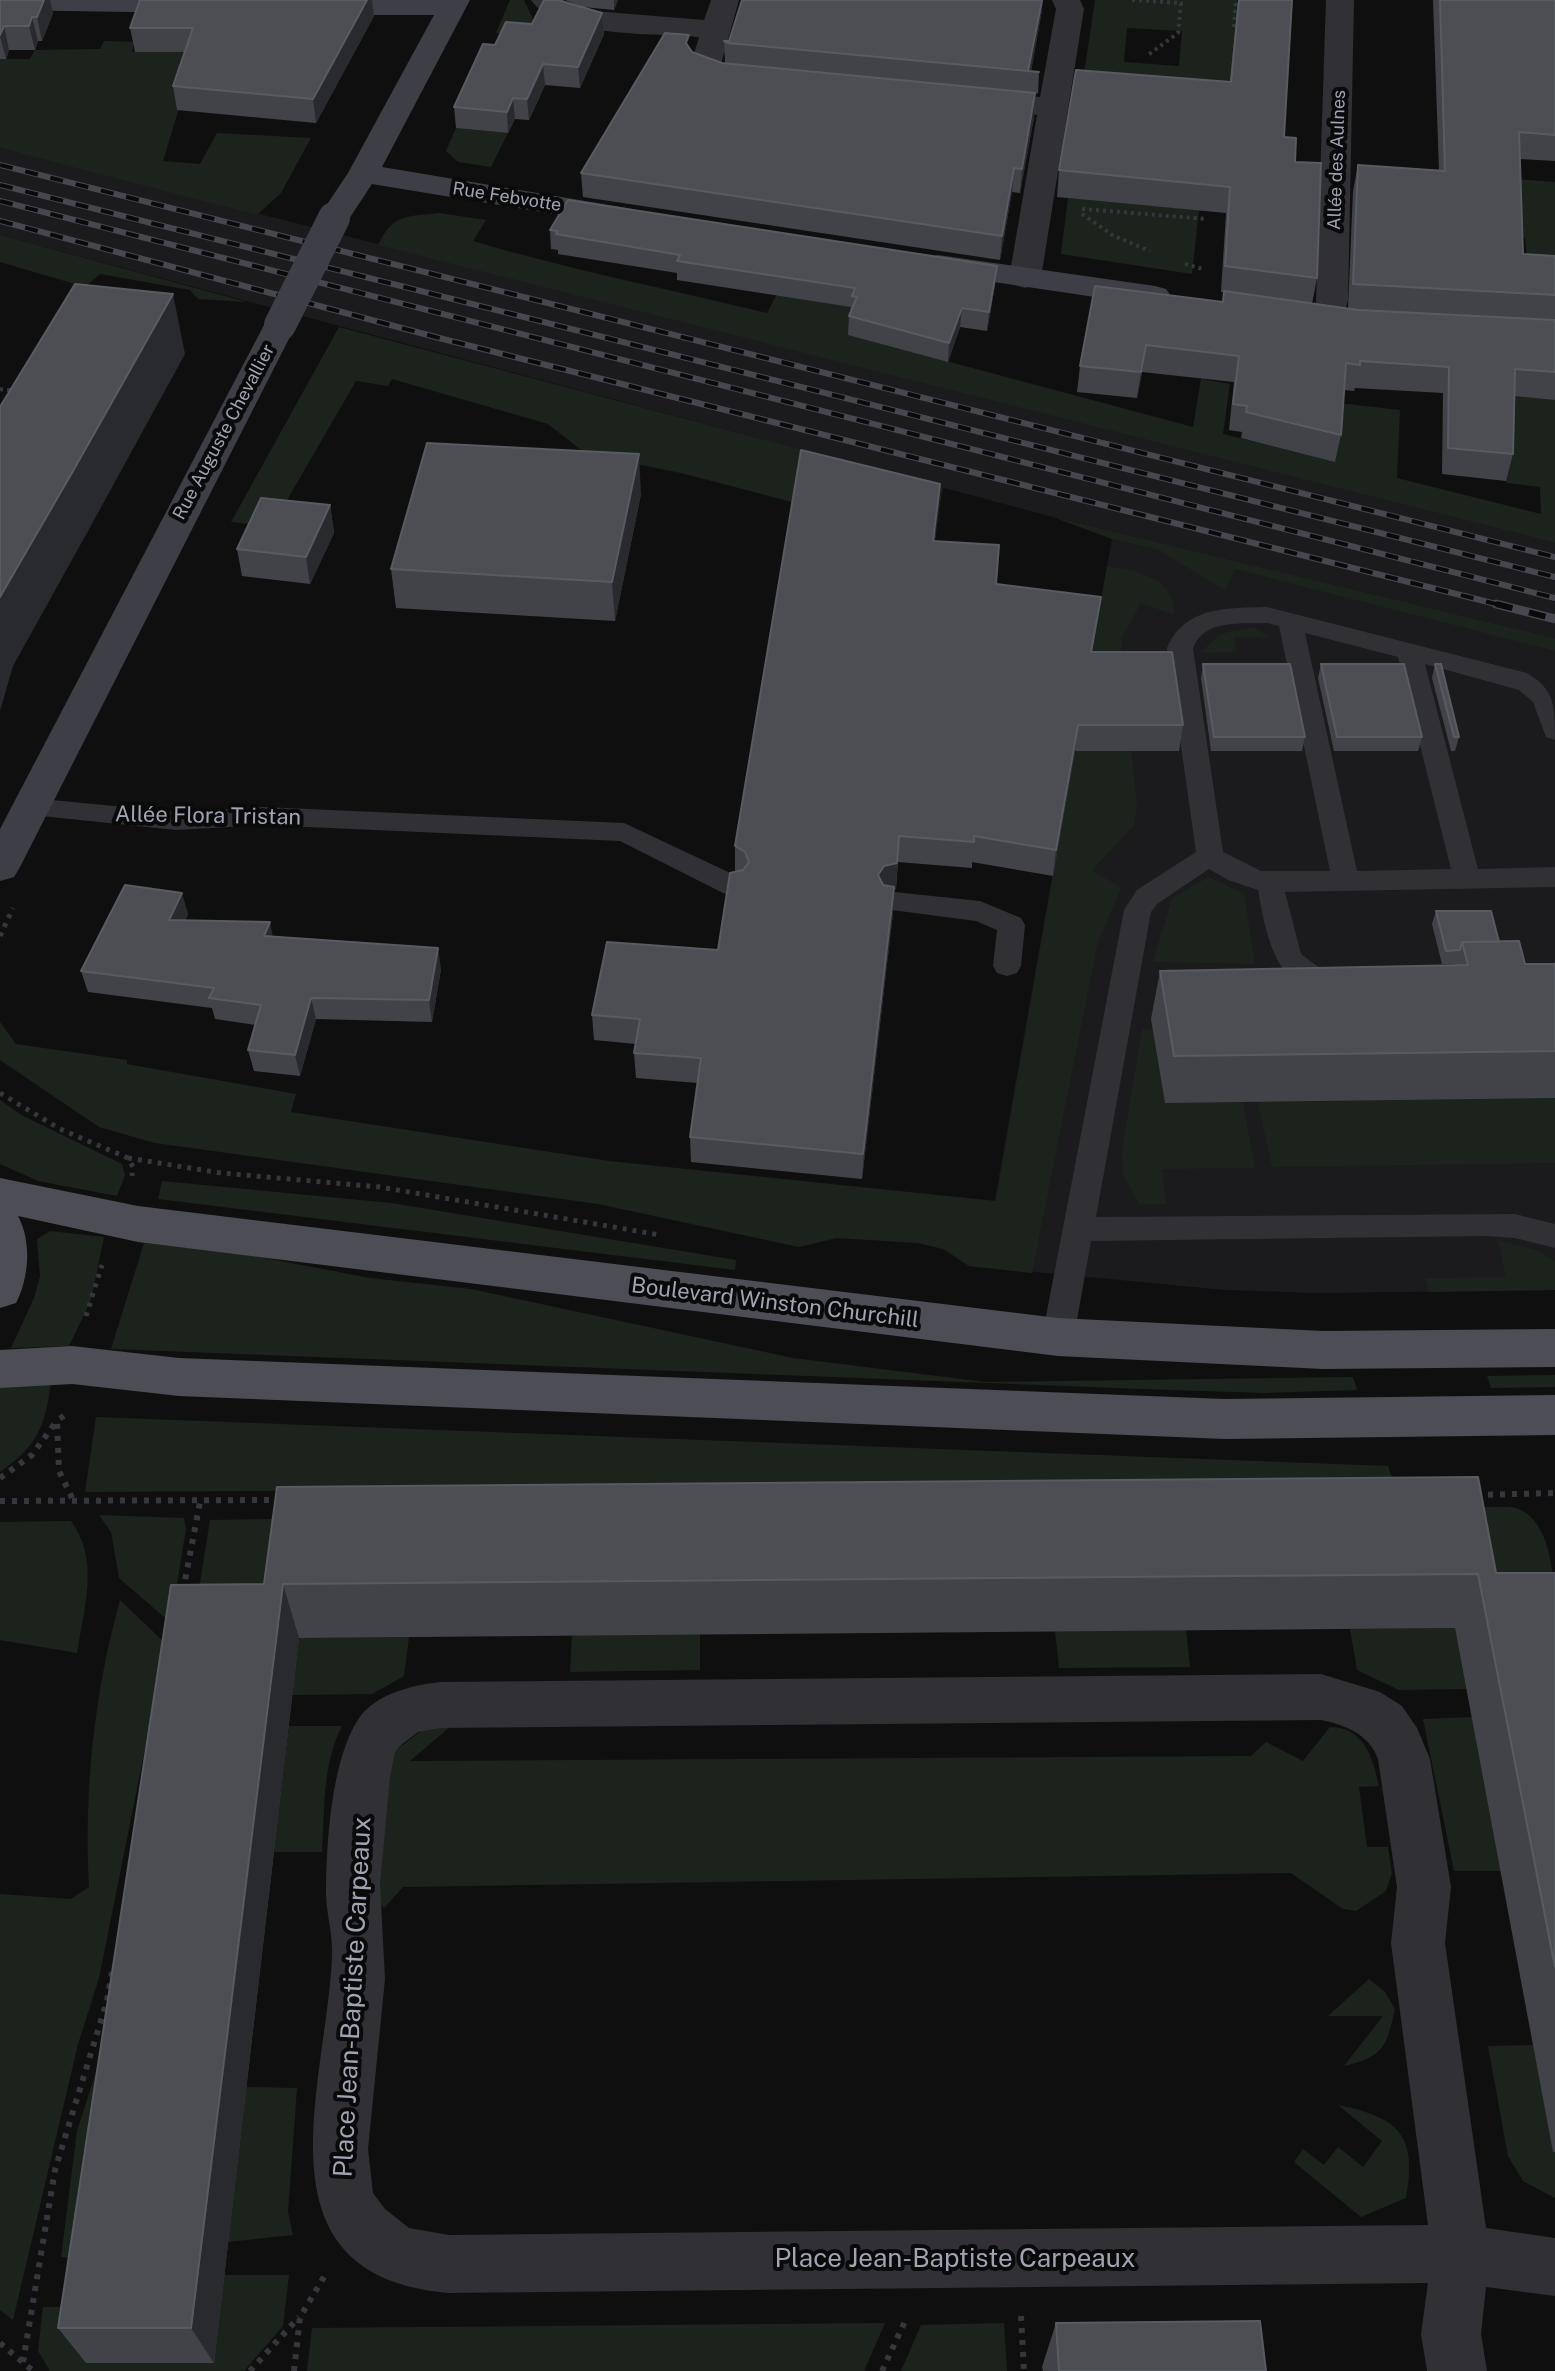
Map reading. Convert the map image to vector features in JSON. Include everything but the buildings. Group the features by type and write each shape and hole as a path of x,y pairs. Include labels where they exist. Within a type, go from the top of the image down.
{"main road":[{"name":"Boulevard Winston Churchill","path":"0,1195 138,1224 1058,1337 1323,1350 1555,1348"},
{"path":"0,1224 5,1247 0,1290"},
{"path":"0,1369 72,1365 179,1377 1225,1419 1555,1415"}],"street":[{"path":"545,0 578,18 715,30"},
{"path":"725,0 705,68 723,75 784,81"},
{"path":"1025,278 1070,9 1066,0"},
{"name":"Allée des Aulnes","path":"1340,0 1332,301 1315,317 1364,326"},
{"path":"0,1 221,2"},
{"path":"294,5 454,3"},
{"name":"Rue Auguste Chevallier","path":"0,867 334,218 363,173 454,3"},
{"path":"949,97 1053,107"},
{"name":"Rue Febvotte","path":"363,173 650,221"},
{"path":"906,260 1190,300"},
{"name":"Place Jean-Baptiste Carpeaux","path":"1321,1697 1342,1701 1377,1716 1399,1741 1404,1759 1424,1887 1418,1943 1461,2254 449,2264 418,2263 394,2253 373,2239 358,2220 344,2192 341,2160 359,1953 353,1896 366,1767 372,1745 384,1727 400,1714 440,1705 1321,1697"},
{"path":"1457,2371 1451,2334 1461,2254 1555,2267"}],"lane":[{"path":"1555,731 1550,699 1538,688 1518,679 1267,615 1219,617 1198,625 1185,636 1180,648 1210,856 1239,876 1270,882 1555,877"},
{"path":"1290,621 1345,880"},
{"path":"1409,651 1467,878"},
{"name":"Allée Flora Tristan","path":"31,807 176,821 263,816 624,832 733,886"},
{"path":"1058,1337 1138,910 1147,897 1210,856"},
{"path":"1270,882 1284,953 1291,964 1304,974 1321,980 1368,979"},
{"path":"894,902 980,911 1011,925 1007,966"},
{"path":"1079,1229 1485,1224 1515,1226 1555,1236"}],"path":[{"path":"1132,0 1181,3 1178,33 1148,55"},
{"path":"1234,27 1236,0"},
{"path":"1161,257 1114,236 1070,208 1207,219"},
{"path":"1175,261 1203,269"},
{"path":"0,389 15,391"},
{"path":"0,1093 60,1129 128,1158 221,1173 380,1187 663,1236"},
{"path":"128,1158 133,1167 129,1184"},
{"path":"84,1323 107,1251"},
{"path":"0,1478 32,1455 57,1420 60,1410"},
{"path":"57,1420 59,1471 74,1502"},
{"path":"1462,1496 1555,1493"},
{"path":"0,1501 294,1500"},
{"path":"182,1595 200,1502"},
{"path":"23,2362 55,2170 107,2001 116,1954"},
{"path":"250,2371 300,2317 358,2220"},
{"path":"294,2371 300,2317"},
{"path":"0,2343 33,2371"}],"shaded area":[{"path":"510,0 524,0 534,21 587,40 496,33"},
{"path":"1095,0 1237,0 1237,6 1243,6 1235,34 1230,86 1082,88","holes":["1127,28 1182,31 1179,66 1124,62"]},
{"path":"104,41 134,42 132,52 196,52 163,161 200,164 217,133 311,138 281,193 257,215 0,148 0,59 30,59 35,50 100,49"},
{"path":"456,128 508,133 491,167 458,162 446,151"},
{"path":"0,148 1555,543 1555,638 1053,517 0,235"},
{"path":"1476,176 1555,182 1555,296 1529,284 1525,237 1479,233"},
{"path":"1068,198 1199,210 1192,274 1061,254"},
{"path":"439,213 486,220 473,241 767,313 779,290 855,307 849,335 1193,427 1201,379 1230,384 1223,434 1255,442 1339,403 1400,410 1397,478 1541,514 1540,487 1506,483 1508,395 1555,400 1555,543 378,245 390,227 402,218"},
{"path":"0,235 247,302 198,299 190,290 100,274 85,287 0,262"},
{"path":"339,327 943,487 939,510 801,476 796,503 681,473 586,454 548,424 392,379 388,386 356,381 272,526 231,522"},
{"path":"1053,517 1555,638 1555,651 1235,569 1225,590 1158,550 1112,539"},
{"path":"1112,539 1364,599 1555,651 1555,1290 1317,1293 1225,1290 983,1267"},
{"path":"1107,566 1130,570 1162,584 1173,602 1174,615 1141,603 1122,637 1137,807 1134,825 1092,870 1121,888 1098,942 1032,1273 969,1266 943,1249 918,1243 837,1238 799,1247 598,1204 155,1143 99,1127 0,1060 0,1022 16,1044 127,1060 127,1064 296,1094 291,1112 609,1161 996,1201"},
{"path":"1252,627 1270,637 1234,638 1236,652 1200,653 1220,634"},
{"path":"1208,877 1244,893 1255,964 1153,962 1172,898"},
{"path":"1142,1029 1153,1030 1165,1103 1243,1102 1255,1168 1162,1169 1166,1204 1140,1205 1123,1174 1122,1151"},
{"path":"1555,1098 1555,1163 1272,1167 1258,1102"},
{"path":"0,1100 23,1116 122,1164 125,1175 117,1196 38,1181 0,1164"},
{"path":"162,1181 391,1203 736,1260 735,1270 158,1199"},
{"path":"50,1231 104,1237 91,1300 69,1346 11,1348 34,1298 40,1276 37,1239"},
{"path":"1498,1240 1537,1250 1555,1261 1555,1290 1429,1292 1425,1278 1506,1277"},
{"path":"144,1243 244,1254 370,1278 471,1289 793,1358 985,1382 1353,1377 1357,1390 1263,1393 111,1349"},
{"path":"1555,1375 1555,1387 1491,1388 1487,1376"},
{"path":"51,1382 38,1434 23,1453 0,1472 0,1387"},
{"path":"96,1417 1388,1466 1394,1484 85,1492"},
{"path":"1509,1507 1530,1516 1546,1543 1553,1577 1555,1626 1291,1510"},
{"path":"99,1515 184,1518 186,1528 171,1623 119,1578 111,1532"},
{"path":"406,1517 281,1638 191,1639 210,1520"},
{"path":"71,1521 85,1552 88,1585 77,1653 0,1640 0,1522"},
{"path":"120,1600 166,1644 99,1978 78,2044 13,2320 0,2310 0,1894 71,1899 89,1887 88,1814 93,1742 103,1671"},
{"path":"1455,1628 1467,1689 1399,1690 1357,1670 1350,1629"},
{"path":"1186,1630 1190,1667 1059,1668 1055,1631"},
{"path":"700,1634 700,1670 570,1672 572,1635"},
{"path":"409,1637 404,1676 372,1694 292,1695 299,1638"},
{"path":"1472,1717 1501,1871 1454,1871 1423,1719"},
{"path":"458,1720 410,1761 1251,1756 1266,1742 1303,1761 1330,1727 1342,1728 1359,1738 1374,1765 1379,1786 1359,1787 1367,1847 1388,1847 1392,1873 1386,1891 1356,1911 1343,1909 1291,1873 403,1887 384,1908 372,1893 393,1752 432,1723"},
{"path":"289,1726 342,1726 328,1772 322,1852 274,1852"},
{"path":"1369,1979 1385,1992 1395,2009 1389,2033 1376,2054 1344,2066 1383,2016 1328,2016"},
{"path":"111,2025 101,2261 61,2257 77,2131"},
{"path":"1533,2045 1555,2152 1555,2198 1523,2181 1508,2156 1488,2046"},
{"path":"246,2087 297,2088 288,2212 293,2235 228,2242"},
{"path":"1338,2105 1376,2116 1399,2132 1409,2159 1406,2198 1361,2217 1294,2162 1303,2149 1324,2165 1338,2147 1363,2167 1382,2141"},
{"path":"224,2275 289,2275 283,2326 244,2371 50,2371 38,2351 43,2307 94,2307"},
{"path":"885,2323 864,2371 307,2371 312,2328"},
{"path":"1004,2323 1007,2371 901,2371 921,2325"}],"railway":[{"path":"0,165 1555,557"},
{"path":"0,185 1555,577"},
{"path":"0,201 1555,598"},
{"path":"0,221 443,339 1504,606"},
{"path":"1496,604 1555,619"}]}
